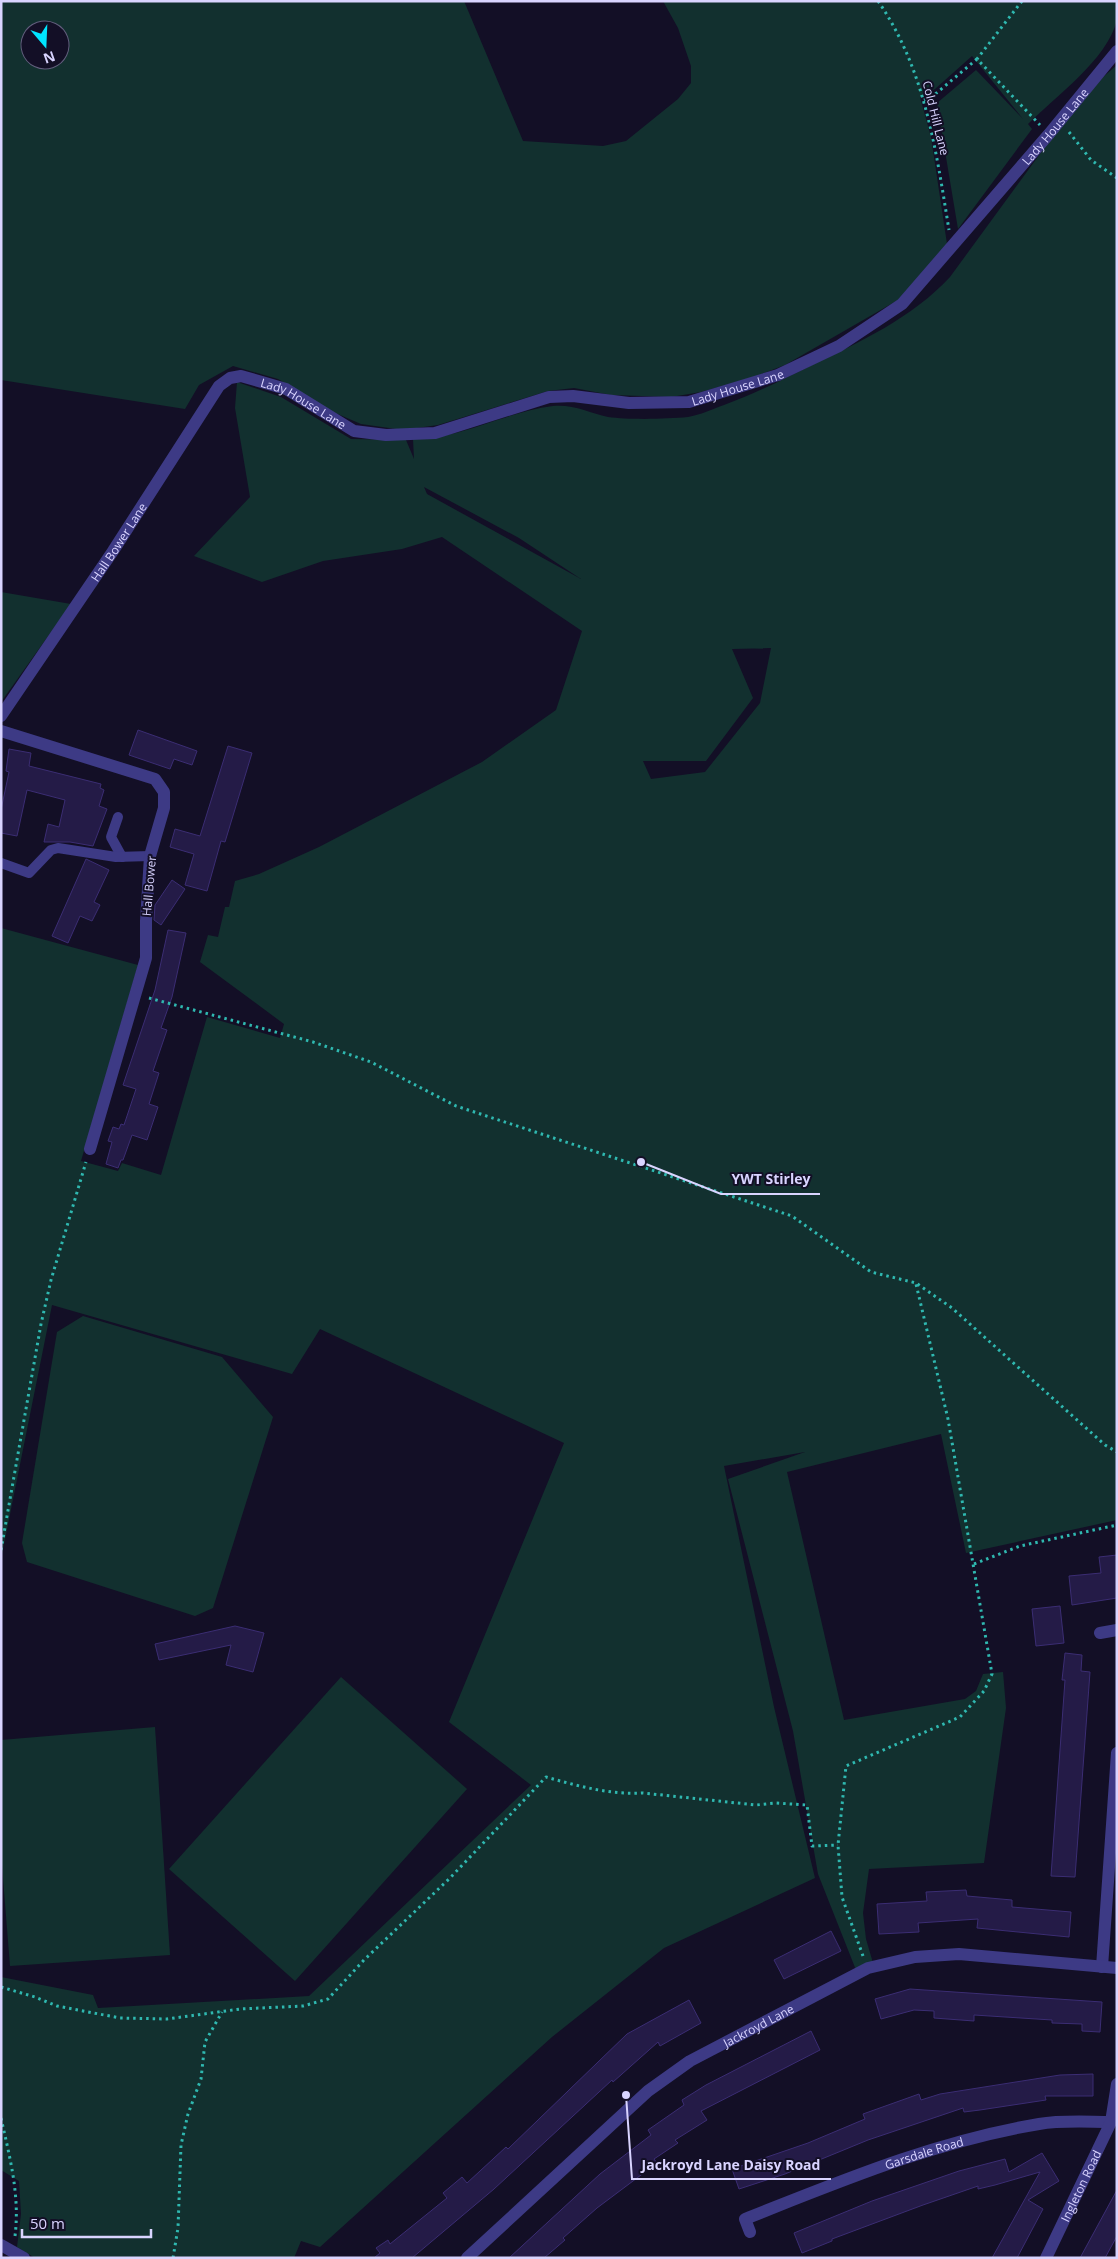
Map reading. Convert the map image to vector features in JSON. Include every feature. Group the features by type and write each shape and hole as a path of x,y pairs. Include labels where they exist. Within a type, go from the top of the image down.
{"street":[{"name":"Lady House Lane","path":"241,376 286,389 354,431 386,435 435,433 549,397 573,396 628,403 689,402 778,375 839,346 902,304 1049,134 1117,51"},
{"name":"Hall Bower Lane","path":"1,716 113,552 219,386 230,378 241,376"},
{"name":"Hall Bower","path":"1,731 154,779 164,792 164,808 150,856 146,958 90,1149"},
{"path":"1100,1633 1117,1630"},
{"path":"1102,1967 1117,1753"},
{"name":"Jackroyd Lane","path":"467,2258 648,2091 690,2061 868,1968 915,1957 959,1954 1117,1968"},
{"name":"Ingleton Road","path":"1046,2258 1111,2122 1117,2084"},
{"name":"Garsdale Road","path":"750,2232 743,2214 934,2147 1040,2123 1111,2122"},
{"path":"5,2247 24,2258"}],"lane":[{"path":"118,817 111,837 122,857"},
{"path":"1,863 29,872 51,850 58,848 122,857 150,856"}],"path":[{"name":"Cold Hill Lane","path":"878,1 911,61 924,100 935,141 951,248"},
{"path":"924,100 934,96 978,59 1022,1"},
{"path":"978,59 1049,134"},
{"path":"1058,123 1064,127 1091,160 1117,178"},
{"path":"136,995 313,1042 371,1062 456,1106 792,1216 871,1272 916,1283 952,1308 1105,1445 1117,1452"},
{"path":"1,1550 45,1307 90,1149"},
{"path":"868,1968 842,1897 838,1845 846,1766 960,1718 984,1690 992,1674 948,1419 916,1283"},
{"path":"974,1564 1020,1546 1117,1525"},
{"path":"1,1987 35,1996 57,2006 120,2018 167,2019 222,2012 303,2006 328,1999 364,1960 457,1870 546,1778 625,1794 643,1793 756,1805 776,1803 807,1805 812,1846 838,1845"},
{"path":"173,2258 178,2228 181,2145 188,2114 202,2079 205,2042 222,2012"},
{"path":"1,2118 13,2173 18,2208 15,2238 5,2247"}],"green space":[{"path":"1,1 464,1 523,141 603,146 626,141 678,99 691,83 691,66 678,28 663,1 1117,1 1117,20 1103,49 1079,76 1028,124 1032,129 958,229 937,103 976,70 1023,119 972,56 935,89 920,97 931,137 947,244 898,300 785,365 753,377 701,392 671,397 611,395 574,388 548,391 438,425 403,430 361,424 333,412 278,379 233,366 199,385 185,409 1,380"},
{"path":"1117,65 1117,1520 966,1553 941,1434 787,1472 844,1720 965,1699 976,1691 983,1674 1003,1672 1006,1708 984,1863 869,1869 863,1913 866,1939 873,1963 856,1970 818,1874 793,1731 728,1479 805,1452 724,1466 774,1707 815,1878 664,1948 552,2037 320,2247 301,2241 294,2258 35,2258 17,2247 21,2214 19,2181 1,2170 1,1977 93,1995 98,2008 309,1996 531,1785 449,1722 564,1443 320,1329 292,1374 52,1305 1,1559 1,928 138,965 81,1161 118,1171 122,1163 161,1175 207,1017 280,1038 284,1024 200,962 208,935 218,937 225,907 229,907 235,881 259,874 319,847 482,762 556,710 582,631 442,537 402,549 323,561 262,582 194,556 250,497 235,408 237,382 281,397 351,439 406,440 414,459 413,439 448,435 535,409 553,406 568,406 608,417 626,419 679,418 702,413 768,387 848,348 902,317 935,292 950,277 1053,136 1102,78","holes":["424,487 519,538 581,579 427,494","771,648 760,703 705,772 651,779 643,761 706,761 753,698 732,649"]},
{"path":"1,592 71,604 1,702"},
{"path":"83,1316 222,1357 273,1417 213,1608 195,1616 27,1562 22,1543 57,1332"},
{"path":"341,1677 467,1789 295,1981 169,1869"},
{"path":"155,1727 170,1955 10,1966 1,1853 1,1740"}],"building":[{"path":"138,730 197,751 192,765 174,759 170,769 129,755"},
{"path":"228,746 252,753 225,842 221,841 207,891 185,885 194,854 170,847 175,829 200,836"},
{"path":"9,749 31,753 29,766 101,784 100,788 104,790 99,806 107,809 93,846 70,842 44,842 48,824 59,827 65,800 27,790 17,836 1,833 1,810 9,772 6,771"},
{"path":"86,859 109,870 94,902 100,905 92,921 80,916 68,943 52,936"},
{"path":"172,880 185,889 161,925 154,920 155,905"},
{"path":"168,930 186,933 172,997 161,1028 167,1030 153,1071 159,1073 149,1104 158,1107 147,1140 132,1135 118,1168 106,1164 112,1142 108,1141 113,1127 119,1129 121,1124 124,1125 136,1089 123,1085 155,990"},
{"path":"1117,1555 1117,1598 1072,1605 1069,1576 1101,1573 1099,1557"},
{"path":"1060,1606 1064,1643 1036,1646 1032,1609"},
{"path":"235,1626 264,1633 253,1672 226,1665 231,1645 159,1660 155,1644"},
{"path":"1065,1653 1082,1655 1081,1671 1090,1672 1075,1877 1051,1876 1065,1680 1062,1680"},
{"path":"966,1890 967,1896 1012,1900 1012,1907 1071,1912 1069,1937 977,1928 978,1919 918,1923 919,1932 879,1934 877,1904 927,1901 926,1892"},
{"path":"831,1931 841,1951 784,1979 774,1960"},
{"path":"910,1989 1102,2002 1100,2032 1082,2031 1082,2024 1052,2023 1052,2020 974,2015 974,2021 934,2018 934,2011 914,2010 881,2019 875,1999"},
{"path":"689,2000 701,2023 660,2046 658,2042 613,2082 612,2080 494,2189 412,2258 374,2258 380,2253 376,2248 388,2240 390,2244 447,2198 443,2193 462,2177 467,2183 506,2147 508,2149 627,2034"},
{"path":"811,2031 820,2050 701,2111 707,2120 675,2140 678,2143 654,2159 657,2163 597,2208 563,2238 565,2240 544,2258 509,2258 600,2174 651,2135 648,2130 684,2105 682,2100 706,2085"},
{"path":"1093,2074 1093,2096 1045,2096 1046,2100 980,2110 964,2112 963,2108 868,2140 785,2174 739,2189 732,2169 808,2143 865,2119 863,2114 919,2094 921,2100 940,2094 1060,2075"},
{"path":"1042,2153 1059,2181 1028,2200 1043,2209 1017,2258 992,2258 1040,2172 978,2189 978,2186 832,2239 832,2241 802,2253 794,2233 872,2201 959,2171 1005,2159 1009,2172"},
{"path":"1117,2190 1117,2236 1105,2258 1080,2258"}],"place":[{"name":"YWT Stirley","path":"641,1162"},
{"name":"Jackroyd Lane Daisy Road","path":"626,2095"}]}
